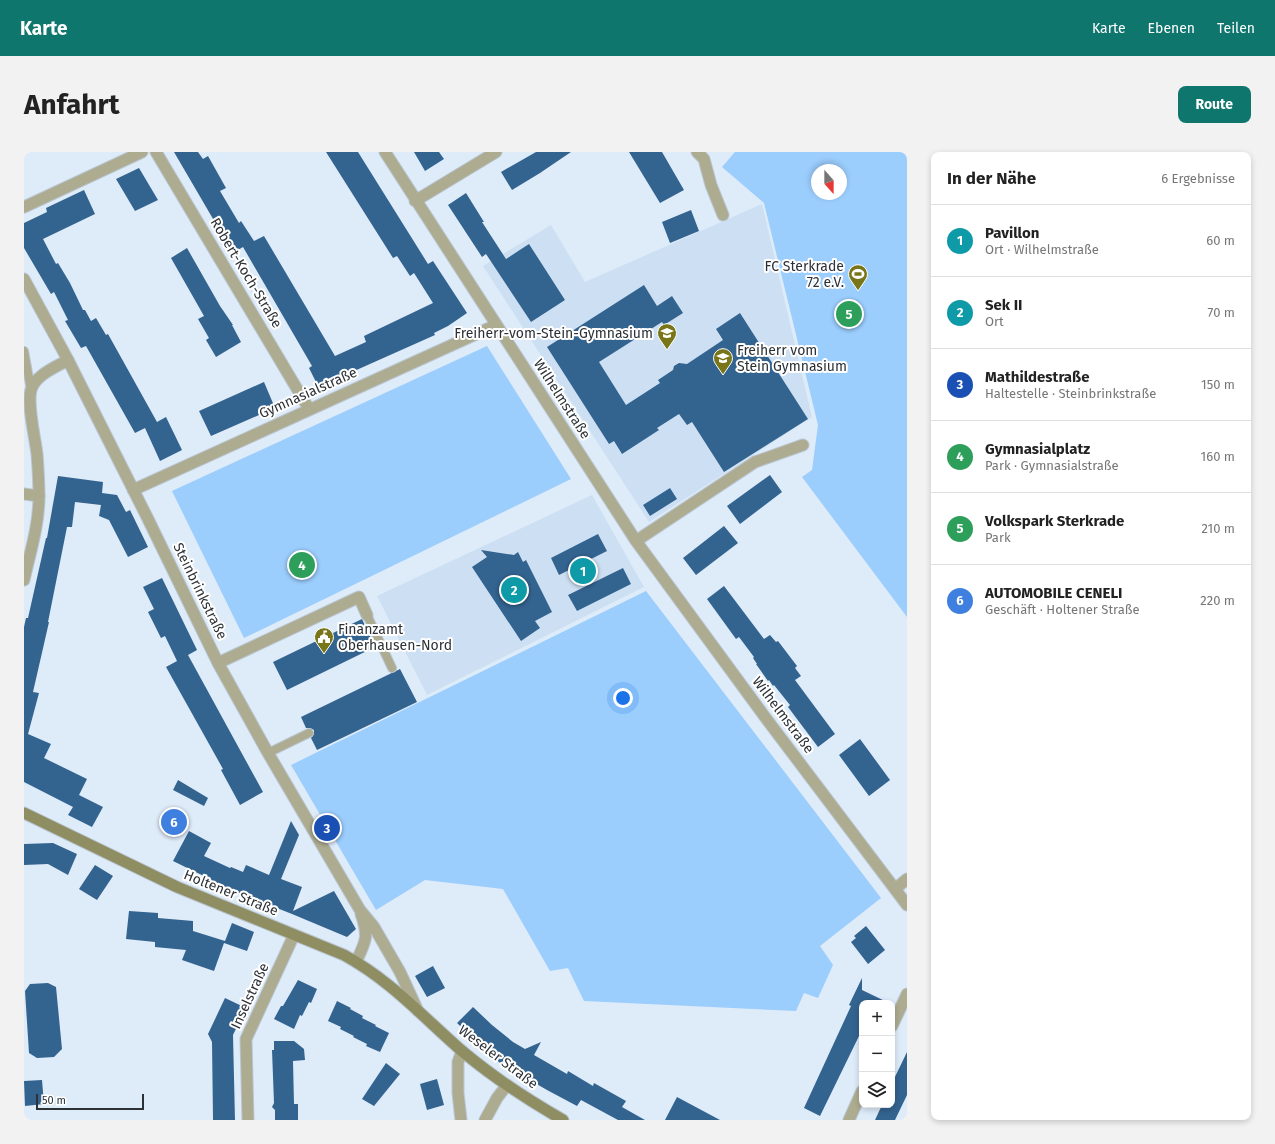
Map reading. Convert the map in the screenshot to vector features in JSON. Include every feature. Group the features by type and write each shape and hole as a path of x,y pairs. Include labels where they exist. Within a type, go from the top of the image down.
{"main road":[{"name":"Holtener Straße","path":"24,813 177,888 344,955 390,985 418,1012"},
{"name":"Weseler Straße","path":"418,1012 462,1051 507,1085 563,1120"}],"street":[{"path":"24,207 142,152"},
{"name":"Robert-Koch-Straße","path":"156,152 309,409"},
{"name":"Wilhelmstraße","path":"384,152 636,541 765,717 907,905"},
{"path":"416,201 496,152"},
{"path":"704,154 711,185 723,215"},
{"name":"Steinbrinkstraße","path":"24,279 68,360 218,663 268,753 360,910 374,927 400,972 418,1012"},
{"name":"Gymnasialstraße","path":"133,490 496,325"},
{"path":"24,580 36,527 39,496 37,454 30,406 31,390 38,379 46,372 68,360"},
{"path":"636,541 755,462 803,445"},
{"path":"24,494 39,496"},
{"path":"218,663 359,597 367,615"},
{"path":"895,889 907,879"},
{"name":"Steinbrinkstraße","path":"356,962 365,942 366,933 360,910"},
{"name":"Inselstraße","path":"248,1120 246,1039 294,935"},
{"path":"895,1020 907,994"},
{"path":"461,1120 458,1093 458,1062 462,1051"},
{"path":"486,1120 497,1098 507,1085"},
{"path":"849,1120 859,1098"}],"lane":[{"path":"24,351 31,390"},
{"path":"367,615 392,668"},
{"path":"268,753 309,733"}],"shaded area":[{"path":"735,152 907,152 907,617 802,477 812,470 818,425 764,203 722,167"},
{"name":"Freiherr-vom-Stein-Gymnasium","path":"762,204 812,417 649,522 483,266 551,225 585,282"},
{"path":"487,346 571,479 244,638 172,491"},
{"path":"592,495 644,587 427,695 377,596"},
{"path":"646,591 881,898 820,946 833,965 818,998 804,993 796,1011 584,1001 568,968 550,971 503,889 425,880 376,910 291,765"}],"building":[{"path":"174,152 198,152 203,159 208,156 226,188 220,191 239,223 241,221 254,241 264,236 335,356 366,342 364,336 433,303 414,273 410,276 397,256 393,258 326,152 358,152 428,264 433,261 467,313 448,326 434,333 435,335 334,380 324,384 317,384 309,368 312,366 243,247 233,253 217,223 216,224"},
{"path":"414,152 439,152 444,159 425,171"},
{"path":"536,152 571,152 512,190 501,172"},
{"path":"629,152 662,152 684,190 660,203"},
{"path":"139,168 158,200 135,211 116,179"},
{"path":"84,190 95,214 43,239 56,264 58,263 70,283 83,310 85,310 91,321 96,318 106,335 108,334 157,422 166,417 182,450 160,461 145,428 135,433 86,346 81,348 65,321 68,320 54,292 51,294 24,248 24,223 47,212 46,208"},
{"path":"466,193 484,222 482,222 506,259 529,244 565,300 531,322 486,254 482,257 448,205"},
{"path":"691,210 699,231 670,243 662,222"},
{"path":"187,248 220,306 233,325 241,342 216,357 206,340 209,338 198,319 204,316 171,258"},
{"name":"Freiherr vom Stein Gymnasium","path":"644,285 657,306 672,296 683,313 664,325 662,322 599,362 626,405 660,383 658,380 673,370 674,366 679,363 687,364 723,340 716,329 740,313 808,419 724,472 692,422 687,425 679,414 657,428 659,430 622,454 614,441 609,444 547,347"},
{"path":"264,382 275,408 211,436 199,411"},
{"path":"770,475 782,492 740,524 727,506"},
{"path":"58,476 103,482 102,493 117,495 126,512 130,510 148,547 128,557 109,520 99,516 101,505 75,502 72,527 67,527 49,622 33,692 39,693 28,734 51,744 44,758 87,779 79,795 103,807 92,827 68,815 73,807 24,782 24,627 26,618 28,618 47,538"},
{"path":"670,488 677,499 650,516 643,505"},
{"path":"724,526 738,543 696,575 683,558"},
{"path":"598,534 607,551 559,575 551,558"},
{"path":"481,550 514,555 518,552 523,562 526,560 552,612 535,621 540,628 521,641 472,567 487,557"},
{"path":"623,568 631,584 577,611 568,595"},
{"path":"162,578 197,650 188,655 263,792 240,805 221,770 223,769 166,667 177,661 165,636 161,638 148,612 154,609 143,587"},
{"path":"724,586 764,639 770,635 776,642 778,641 797,666 795,668 801,676 795,680 835,734 818,747 788,707 790,705 774,685 773,686 769,680 768,681 756,664 753,658 754,657 739,637 736,639 707,599"},
{"name":"Finanzamt Oberhausen-Nord","path":"362,619 375,647 287,690 273,662"},
{"path":"400,669 417,702 317,750 311,738 314,734 314,730 306,728 301,717"},
{"path":"860,739 890,780 869,796 839,755"},
{"path":"178,780 208,798 204,806 173,790"},
{"path":"291,821 299,835 281,879 302,887 293,911 334,891 356,929 347,937 211,882 212,880 173,861 189,831 211,843 204,856 230,868 231,867 243,872 246,865 269,875"},
{"path":"53,843 77,854 68,875 48,864 24,865 24,844"},
{"path":"95,865 113,876 97,900 79,889"},
{"path":"129,911 158,913 158,918 193,921 193,931 225,941 232,923 254,932 247,951 224,943 214,971 182,960 186,950 155,947 155,942 126,939"},
{"path":"866,926 885,950 868,964 851,942 856,938 854,936"},
{"path":"433,966 445,988 427,997 415,976"},
{"path":"862,978 862,990 883,1000 859,1000 859,1036 820,1116 804,1108 851,1006 849,1005"},
{"path":"298,980 317,989 311,1003 309,1002 302,1016 300,1015 294,1029 274,1019"},
{"path":"48,983 56,987 62,1049 54,1057 37,1058 29,1053 25,991 30,984"},
{"path":"225,998 246,1008 233,1035 235,1120 213,1120 212,1042 208,1034"},
{"path":"337,1001 351,1008 350,1009 363,1016 362,1018 376,1025 375,1026 389,1033 380,1052 366,1046 367,1044 340,1029 341,1027 328,1021"},
{"path":"473,1007 513,1042 525,1049 541,1042 534,1055 567,1074 568,1071 593,1086 594,1083 626,1101 622,1107 645,1120 618,1120 581,1100 577,1106 500,1063 457,1023"},
{"path":"274,1041 294,1041 304,1049 305,1060 293,1061 294,1104 298,1104 298,1120 275,1120 275,1110 272,1107 274,1103 272,1050 274,1050"},
{"path":"907,1052 907,1095 895,1120 875,1120 881,1108 895,1108 895,1077"},
{"path":"386,1063 400,1074 374,1106 362,1099"},
{"path":"437,1079 444,1105 427,1110 420,1084"},
{"path":"42,1080 44,1104 25,1106 24,1081"},
{"path":"677,1097 720,1120 665,1120"}],"place":[{"name":"FC Sterkrade 72 e.V.","path":"858,291"},
{"name":"Volkspark Sterkrade","path":"849,314"},
{"name":"Freiherr-vom-Stein-Gymnasium","path":"667,350"},
{"name":"Freiherr vom Stein Gymnasium","path":"723,375"},
{"name":"Gymnasialplatz","path":"302,565"},
{"name":"Pavillon","path":"583,571"},
{"name":"Sek II","path":"514,590"},
{"name":"Finanzamt Oberhausen-Nord","path":"324,654"},
{"name":"AUTOMOBILE CENELI","path":"174,822"},
{"name":"Mathildestraße","path":"327,828"}]}
